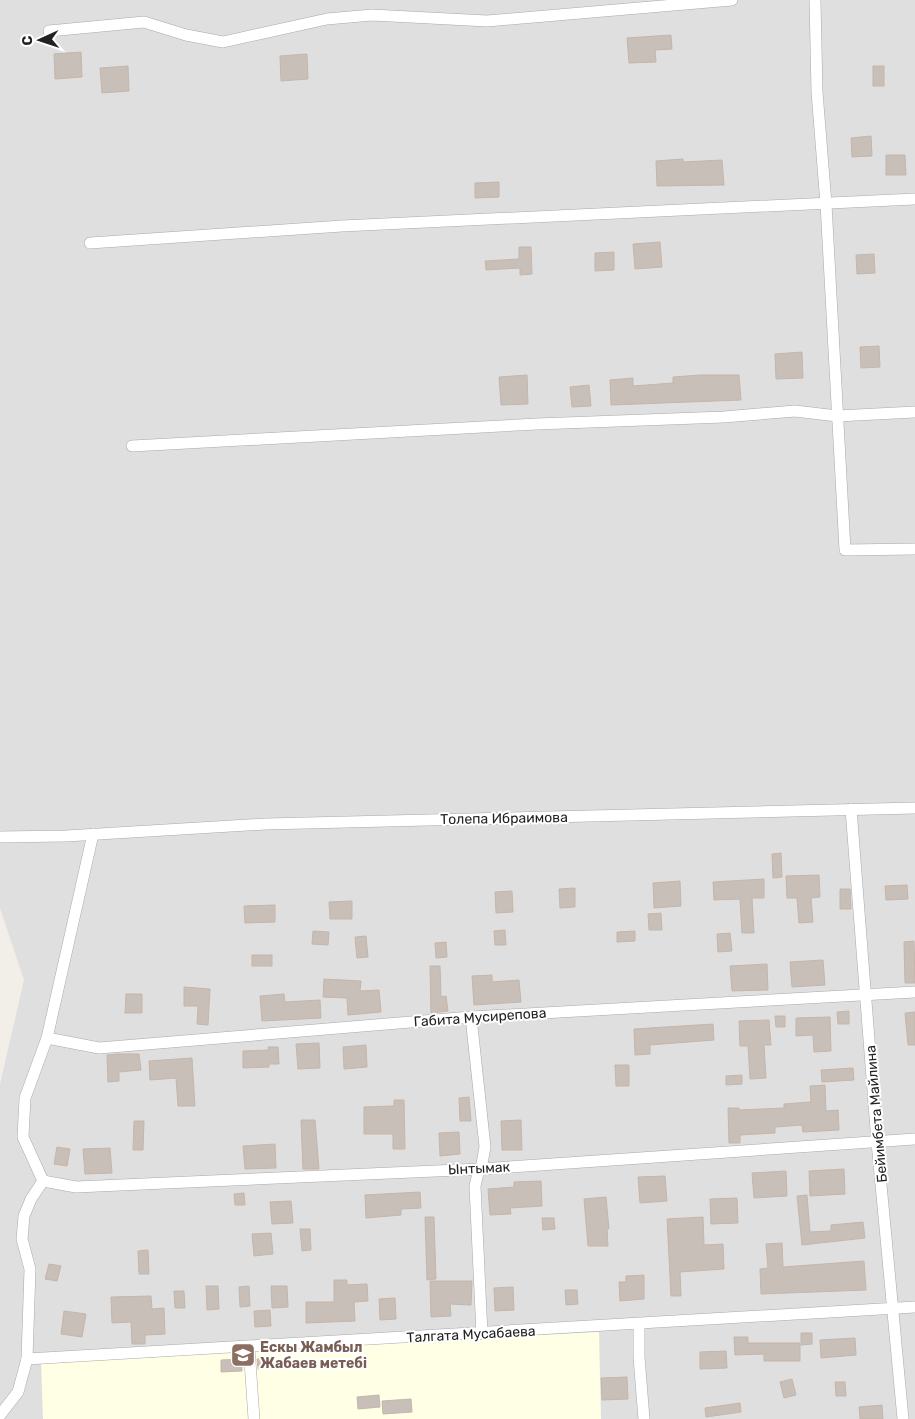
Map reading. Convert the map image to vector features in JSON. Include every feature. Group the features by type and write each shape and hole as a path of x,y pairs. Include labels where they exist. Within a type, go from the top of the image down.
{"street":[{"path":"49,31 144,22 186,35 223,42 327,19 372,15 487,21 732,0"},
{"path":"815,0 817,92 826,204 845,550 915,549"},
{"path":"90,243 342,226 915,199"},
{"path":"132,446 537,424 724,418 795,411 837,416 915,412"},
{"name":"Толепа Ибраимова","path":"0,838 78,836 266,824 915,808"},
{"name":"Бейимбета Майлина","path":"851,809 877,1142 903,1419"},
{"path":"0,1415 18,1392 27,1359 30,1270 22,1240 24,1216 30,1199 42,1181 23,1137 25,1098 47,1038 93,834"},
{"path":"78,836 88,854"},
{"name":"Габита Мусирепова","path":"47,1038 99,1048 471,1017 915,992"},
{"path":"471,1017 485,1147 475,1186 482,1334"},
{"name":"Ынтымак","path":"42,1181 76,1187 480,1169 915,1139"},
{"name":"Талгата Мусабаева","path":"27,1359 639,1325 915,1307"},
{"path":"639,1325 639,1357 644,1419"},
{"path":"249,1347 254,1419"}],"shaded area":[{"path":"0,0 915,0 915,1419 0,1419 0,1084 24,980 0,908"},
{"path":"599,1332 601,1419 43,1419 41,1361"}],"building":[{"path":"671,35 672,49 655,50 656,62 629,63 627,38"},
{"path":"81,52 82,77 55,79 54,54"},
{"path":"307,54 308,79 281,81 280,56"},
{"path":"128,66 129,91 102,93 100,68"},
{"path":"873,66 884,66 884,86 873,86"},
{"path":"871,136 872,156 852,157 851,138"},
{"path":"886,155 905,155 906,175 886,175"},
{"path":"683,159 683,162 722,160 724,185 657,186 656,161"},
{"path":"499,182 499,197 475,198 475,183"},
{"path":"660,242 662,267 635,269 633,244"},
{"path":"519,247 531,247 532,274 520,275 520,268 486,270 485,261 519,259"},
{"path":"614,252 614,270 595,271 595,253"},
{"path":"874,254 875,273 857,274 856,255"},
{"path":"879,346 880,367 861,368 860,347"},
{"path":"802,352 803,378 776,379 775,354"},
{"path":"527,375 528,404 501,405 499,377"},
{"path":"739,375 741,400 611,405 610,380 633,378 633,386 673,383 673,377"},
{"path":"589,385 591,406 572,407 570,387"},
{"path":"781,853 782,877 773,878 772,854"},
{"path":"819,875 820,897 811,898 813,922 799,923 797,898 787,898 786,876"},
{"path":"764,879 764,898 752,898 754,933 742,933 740,899 714,900 713,882"},
{"path":"680,881 681,906 654,908 653,883"},
{"path":"907,885 908,899 886,900 885,886"},
{"path":"575,888 575,907 560,908 559,889"},
{"path":"840,889 850,889 851,909 840,909"},
{"path":"512,891 513,912 496,913 495,892"},
{"path":"352,901 352,919 330,919 329,902"},
{"path":"275,905 275,922 245,923 244,906"},
{"path":"661,913 662,930 649,930 648,914"},
{"path":"505,930 506,945 495,945 494,931"},
{"path":"313,931 329,932 328,945 312,944"},
{"path":"635,931 635,941 617,942 617,932"},
{"path":"730,933 732,951 718,952 717,934"},
{"path":"366,936 368,957 357,958 355,937"},
{"path":"914,941 915,983 905,983 904,942"},
{"path":"446,942 447,957 436,958 435,943"},
{"path":"252,955 272,955 272,966 252,966"},
{"path":"823,960 825,985 792,987 790,962"},
{"path":"767,964 768,990 732,991 730,966"},
{"path":"430,966 440,966 441,997 446,996 448,1011 431,1013"},
{"path":"492,975 492,982 519,980 521,1002 474,1005 472,976"},
{"path":"324,979 361,981 360,991 379,990 381,1012 348,1015 347,998 323,997"},
{"path":"184,987 210,989 208,1025 197,1024 198,1006 184,1006"},
{"path":"126,994 142,994 142,1013 125,1013"},
{"path":"284,994 285,1002 320,1000 321,1018 262,1021 260,996"},
{"path":"849,1011 849,1024 838,1024 837,1012"},
{"path":"915,1012 915,1045 908,1045 905,1013"},
{"path":"775,1016 785,1016 785,1027 776,1027"},
{"path":"830,1017 831,1051 814,1052 813,1035 796,1036 796,1018"},
{"path":"769,1020 771,1045 764,1045 766,1078 750,1079 748,1046 740,1046 739,1021"},
{"path":"713,1024 714,1040 650,1045 650,1054 635,1055 634,1029"},
{"path":"319,1043 320,1068 298,1069 296,1044"},
{"path":"366,1045 367,1067 344,1069 343,1047"},
{"path":"268,1047 278,1047 279,1064 269,1064 269,1067 243,1068 243,1051 269,1050"},
{"path":"139,1054 141,1070 119,1072 119,1081 108,1082 107,1055"},
{"path":"192,1058 195,1106 178,1106 176,1078 150,1080 149,1061"},
{"path":"615,1065 629,1065 629,1086 616,1086"},
{"path":"853,1068 854,1080 822,1082 821,1070"},
{"path":"742,1075 742,1084 726,1085 726,1076"},
{"path":"825,1085 826,1111 838,1110 839,1130 803,1132 802,1125 775,1127 775,1133 740,1135 740,1143 729,1143 728,1108 739,1108 739,1110 784,1108 784,1104 811,1102 810,1086"},
{"path":"469,1097 471,1121 460,1121 459,1098"},
{"path":"394,1100 404,1100 405,1149 393,1149 393,1134 364,1134 364,1107 394,1106"},
{"path":"301,1120 315,1120 319,1169 303,1169"},
{"path":"521,1120 522,1150 502,1150 501,1121"},
{"path":"134,1121 144,1121 143,1150 133,1150"},
{"path":"459,1132 460,1154 440,1156 439,1133"},
{"path":"275,1144 276,1168 245,1169 243,1146"},
{"path":"57,1147 70,1149 67,1166 54,1164"},
{"path":"110,1148 112,1173 85,1174 83,1149"},
{"path":"844,1169 845,1194 810,1196 809,1171"},
{"path":"786,1171 787,1196 754,1198 752,1173"},
{"path":"665,1176 667,1201 640,1203 638,1177"},
{"path":"541,1181 542,1206 510,1208 511,1214 490,1215 488,1189 514,1187 514,1182"},
{"path":"420,1192 421,1208 401,1209 401,1215 366,1218 365,1195"},
{"path":"244,1193 245,1205 235,1205 234,1194"},
{"path":"807,1195 810,1232 831,1231 831,1225 863,1222 865,1238 802,1245 797,1196"},
{"path":"606,1197 609,1229 607,1229 608,1246 588,1246 584,1199"},
{"path":"737,1198 738,1223 711,1224 710,1199"},
{"path":"291,1201 293,1223 272,1224 270,1202"},
{"path":"425,1217 434,1217 436,1279 427,1280"},
{"path":"703,1217 704,1245 723,1244 724,1269 680,1272 681,1296 671,1296 667,1219"},
{"path":"542,1218 554,1218 555,1229 543,1230"},
{"path":"300,1229 310,1229 311,1250 302,1251"},
{"path":"271,1233 273,1254 254,1256 252,1234"},
{"path":"782,1243 783,1267 864,1261 866,1290 761,1294 760,1269 768,1268 766,1244"},
{"path":"148,1250 149,1274 139,1274 138,1251"},
{"path":"49,1264 61,1266 57,1281 45,1279"},
{"path":"644,1275 644,1299 620,1301 619,1282 626,1282 626,1276"},
{"path":"334,1280 347,1280 347,1285 367,1284 368,1301 354,1302 355,1321 306,1323 306,1302 334,1302"},
{"path":"430,1281 472,1281 471,1305 450,1304 451,1316 431,1317"},
{"path":"206,1286 218,1286 219,1309 207,1310"},
{"path":"249,1286 250,1306 240,1307 239,1287"},
{"path":"271,1286 287,1286 288,1307 272,1308"},
{"path":"513,1287 514,1310 495,1311 494,1288"},
{"path":"565,1290 577,1290 578,1304 566,1305"},
{"path":"174,1291 184,1291 185,1308 175,1308"},
{"path":"151,1296 152,1309 164,1308 165,1334 145,1335 145,1344 132,1344 131,1322 112,1323 111,1297"},
{"path":"395,1298 396,1319 380,1320 379,1299"},
{"path":"270,1310 271,1326 255,1327 254,1311"},
{"path":"64,1311 86,1314 82,1337 61,1334"},
{"path":"801,1333 812,1333 812,1344 801,1345"},
{"path":"734,1337 748,1337 748,1343 800,1343 800,1361 764,1361 764,1354 735,1355"},
{"path":"855,1338 856,1355 821,1358 820,1340"},
{"path":"726,1351 727,1368 700,1369 700,1352"},
{"path":"273,1358 273,1368 258,1369 257,1359"},
{"path":"242,1359 242,1371 221,1372 221,1360"},
{"path":"627,1377 628,1399 602,1400 601,1378"},
{"path":"792,1379 796,1395 784,1398 780,1382"},
{"path":"835,1382 845,1382 846,1396 836,1396"},
{"path":"379,1395 380,1407 358,1409 357,1397"},
{"path":"411,1399 412,1412 383,1414 382,1401"},
{"path":"740,1403 741,1412 706,1417 705,1408"},
{"path":"882,1405 883,1419 860,1419 859,1407"}],"place":[{"name":"Ескы Жамбыл Жабаев метебі","path":"243,1355"}]}
